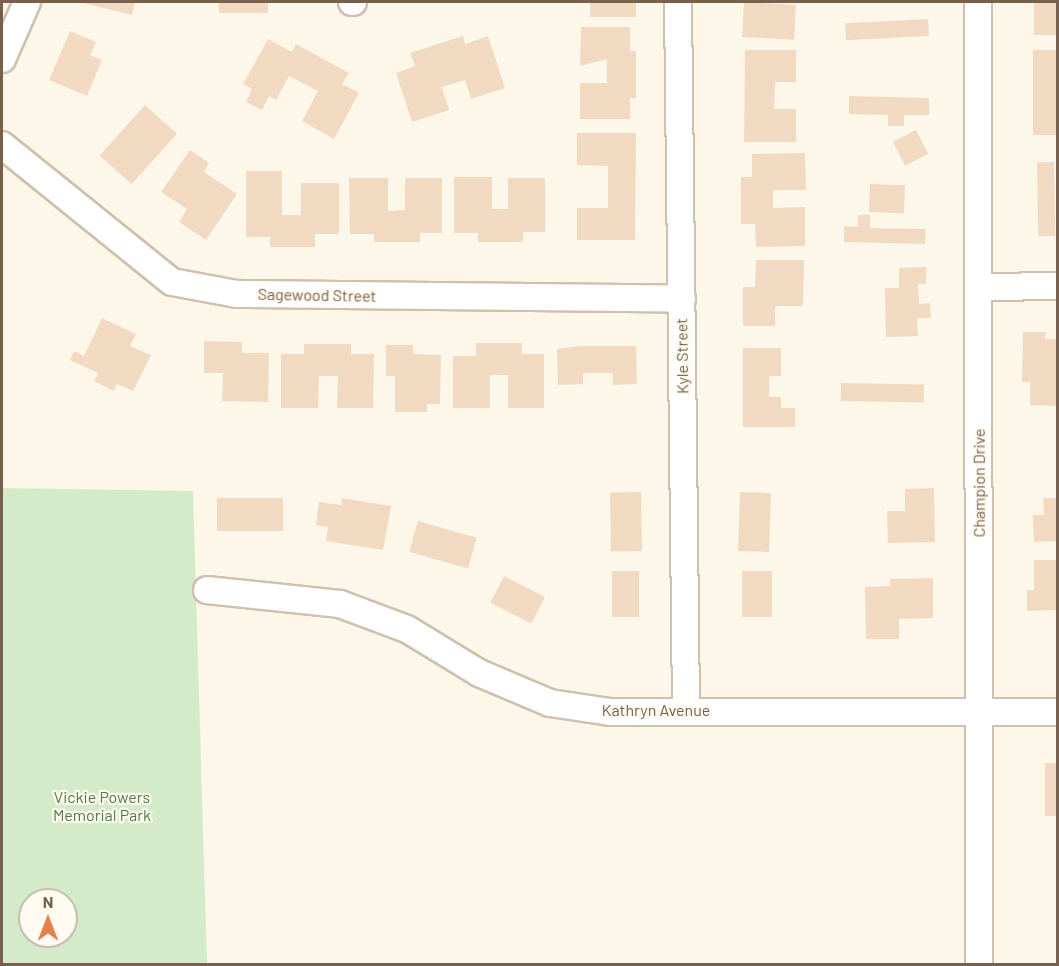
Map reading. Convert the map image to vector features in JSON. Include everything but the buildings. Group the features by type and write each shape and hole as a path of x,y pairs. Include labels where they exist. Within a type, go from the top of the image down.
{"street":[{"path":"2,59 27,2"},
{"name":"Kyle Street","path":"678,2 686,710"},
{"name":"Champion Drive","path":"978,2 981,287 979,964"},
{"name":"Sagewood Street","path":"2,145 172,282 237,294 682,299"},
{"path":"981,287 1058,286"},
{"name":"Kathryn Avenue","path":"207,590 340,604 407,630 479,673 550,703 610,712 686,710 1058,712"}],"green space":[{"name":"Vickie Powers Memorial Park","path":"2,488 193,491 207,964 2,964"}]}
